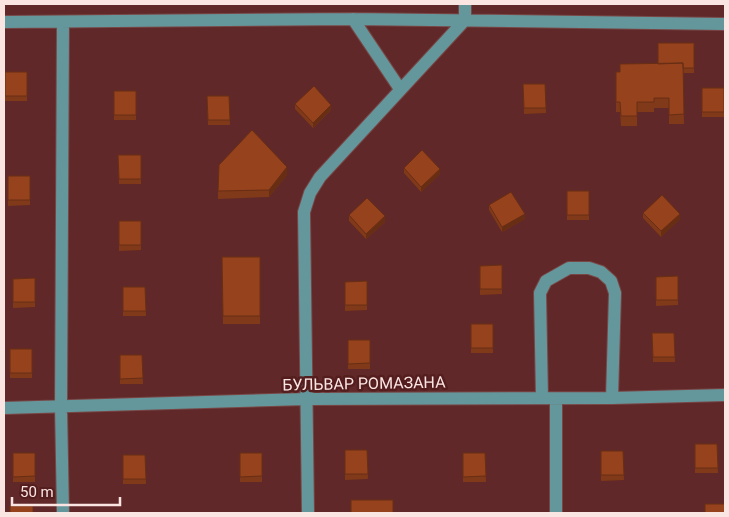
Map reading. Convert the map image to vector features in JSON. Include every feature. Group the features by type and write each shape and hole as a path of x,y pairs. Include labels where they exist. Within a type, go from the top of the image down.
{"street":[{"path":"308,513 304,212 310,193 320,177 465,20 465,4"},
{"path":"353,19 400,89"},
{"path":"4,22 353,19 725,24"},
{"path":"63,22 61,407 63,513"},
{"path":"542,398 540,293 546,281 569,268 589,268 601,272 611,282 615,293 612,398"},
{"name":"БУЛЬВАР РОМАЗАНА","path":"4,408 306,398 556,399 725,395"},
{"path":"556,399 556,513"}],"building":[{"path":"658,43 694,43 694,68 683,68 683,63 658,64"},
{"path":"683,63 684,114 669,115 669,98 654,98 654,102 637,102 637,116 621,116 620,102 616,102 616,72 620,72 620,64"},
{"path":"5,72 27,72 27,96 5,96"},
{"path":"523,84 545,84 546,108 524,108"},
{"path":"314,86 331,105 313,123 295,104"},
{"path":"702,88 724,88 724,112 702,112"},
{"path":"114,91 136,91 136,115 114,115"},
{"path":"207,96 229,96 230,120 208,120"},
{"path":"252,130 287,167 269,190 218,191 219,165"},
{"path":"422,150 440,169 421,187 404,168"},
{"path":"118,155 141,155 141,179 119,179"},
{"path":"8,176 30,176 30,200 8,200"},
{"path":"567,191 589,191 589,215 567,215"},
{"path":"511,192 525,214 502,227 489,205"},
{"path":"662,195 680,214 661,231 643,213"},
{"path":"367,198 385,216 366,234 349,215"},
{"path":"119,221 141,221 141,245 119,245"},
{"path":"222,257 260,257 260,316 223,316"},
{"path":"502,265 502,289 480,289 480,266"},
{"path":"678,276 678,300 656,300 656,277"},
{"path":"35,278 35,302 13,302 13,279"},
{"path":"367,281 367,305 345,305 345,282"},
{"path":"123,287 145,287 146,311 123,311"},
{"path":"471,324 493,324 493,348 471,348"},
{"path":"652,333 674,333 675,357 653,357"},
{"path":"348,340 370,340 370,363 348,364"},
{"path":"10,349 32,349 32,373 10,373"},
{"path":"120,355 142,355 143,378 120,379"},
{"path":"695,444 717,444 718,468 695,468"},
{"path":"345,450 367,450 368,474 345,474"},
{"path":"601,451 623,451 624,475 601,475"},
{"path":"13,453 35,453 35,476 13,477"},
{"path":"240,453 262,453 262,476 240,477"},
{"path":"463,453 485,453 486,476 463,477"},
{"path":"123,455 145,455 146,479 123,479"},
{"path":"351,500 393,500 393,513 351,513"},
{"path":"705,504 725,504 725,513 705,513"},
{"path":"10,506 33,506 33,513 10,513"}]}
